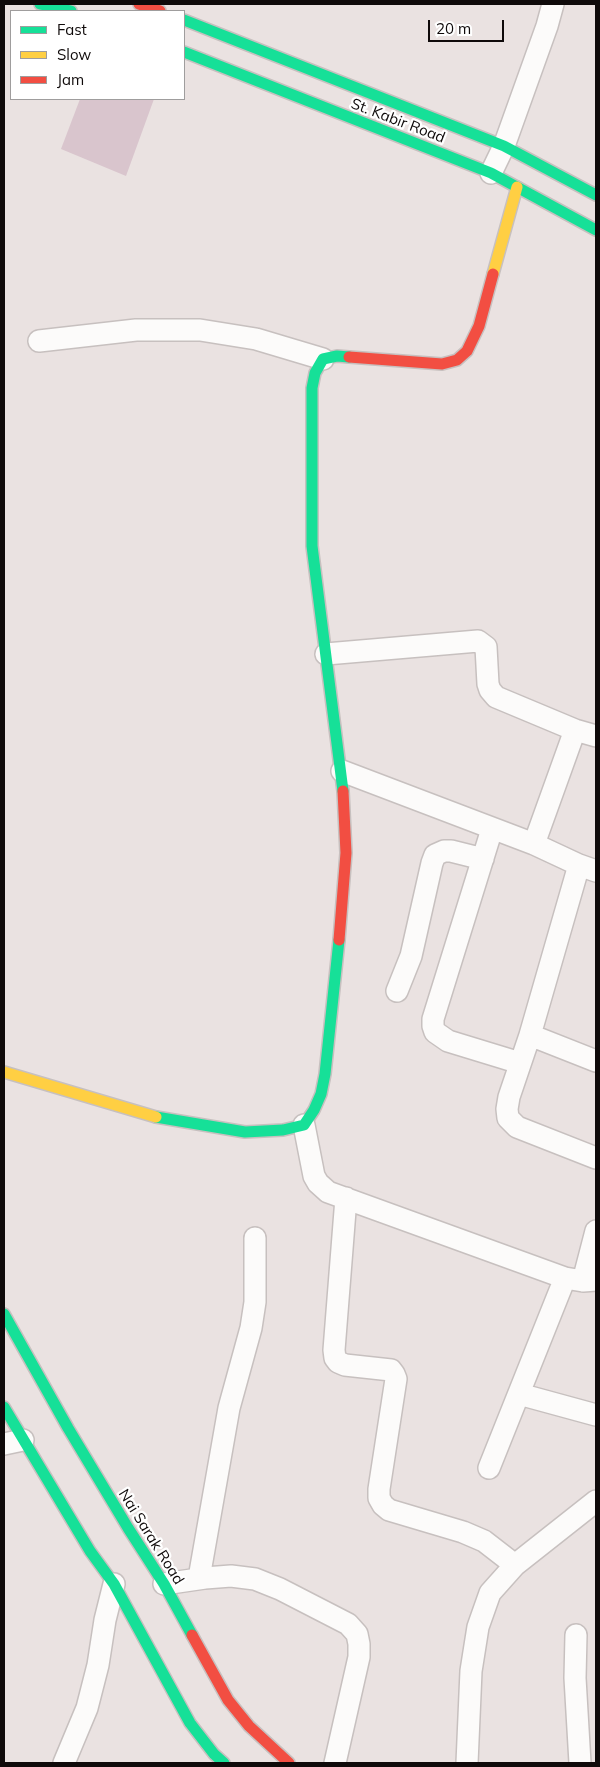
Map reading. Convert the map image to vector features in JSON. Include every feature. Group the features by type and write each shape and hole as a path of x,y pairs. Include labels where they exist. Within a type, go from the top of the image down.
{"main road":[{"path":"139,4 157,10"},
{"name":"St. Kabir Road","path":"185,20 504,146 596,195"},
{"name":"St. Kabir Road","path":"185,52 491,173 596,230"},
{"path":"4,1072 146,1115 245,1132 283,1130 304,1125 314,1110 321,1094 325,1074 346,853 342,771 312,546 312,388 316,373 324,359 337,356 442,364 457,360 467,351 479,326 517,187"},
{"name":"Nai Sarak Road","path":"4,1314 88,1462 164,1584 228,1700 249,1726 289,1763"},
{"path":"4,1407 14,1442 114,1584 190,1723 214,1754 224,1763"}],"street":[{"path":"491,173 504,146 547,26 553,4"},
{"path":"39,341 136,330 200,330 256,339 324,359"},
{"path":"326,654 478,641 486,647 488,684 496,697 575,730 596,736"},
{"path":"534,844 575,730"},
{"path":"342,771 534,844 588,868 520,1063 507,1109 508,1118 517,1127 596,1158"},
{"path":"492,829 433,1020 433,1026 435,1032 448,1040 520,1063"},
{"path":"397,991 411,956 435,855 444,851 451,851 483,859"},
{"path":"530,1035 596,1061"},
{"path":"304,1125 314,1176 318,1183 328,1192 581,1280"},
{"path":"346,1198 334,1350 335,1358 338,1362 391,1370 396,1379 379,1489 383,1506 389,1510 463,1532 484,1541 515,1565"},
{"path":"489,1468 519,1394 581,1280 596,1231"},
{"path":"199,1578 229,1408 251,1328 255,1302 255,1238"},
{"path":"519,1394 596,1415"},
{"path":"467,1763 471,1671 478,1626 490,1593 515,1565 596,1501"},
{"path":"164,1584 199,1578 231,1576 255,1579 280,1589 348,1624 357,1634 359,1657 335,1763"},
{"path":"64,1763 87,1708 98,1665 105,1620 114,1584"},
{"path":"576,1635 575,1678 580,1763"}],"building":[{"path":"80,100 154,100 126,176 61,149"}],"traffic: fast":[{"path":"40,4 67,10"},
{"path":"185,20 504,146 596,195"},
{"path":"185,52 491,173 596,230"},
{"path":"343,791 312,546 312,388 315,373 323,359 337,356 349,357"},
{"path":"156,1117 245,1132 283,1130 304,1125 314,1110 321,1094 325,1074 339,940"},
{"path":"4,1314 68,1428 164,1584 192,1635"},
{"path":"4,1407 90,1551 114,1584 190,1723 214,1754 224,1763"}],"traffic: slow":[{"path":"493,274 517,187"},
{"path":"4,1072 156,1117"}],"traffic: jam":[{"path":"139,4 157,10"},
{"path":"349,357 442,364 457,360 467,351 479,326 493,274"},
{"path":"339,940 346,853 343,791"},
{"path":"192,1635 228,1700 249,1726 289,1763"}]}
